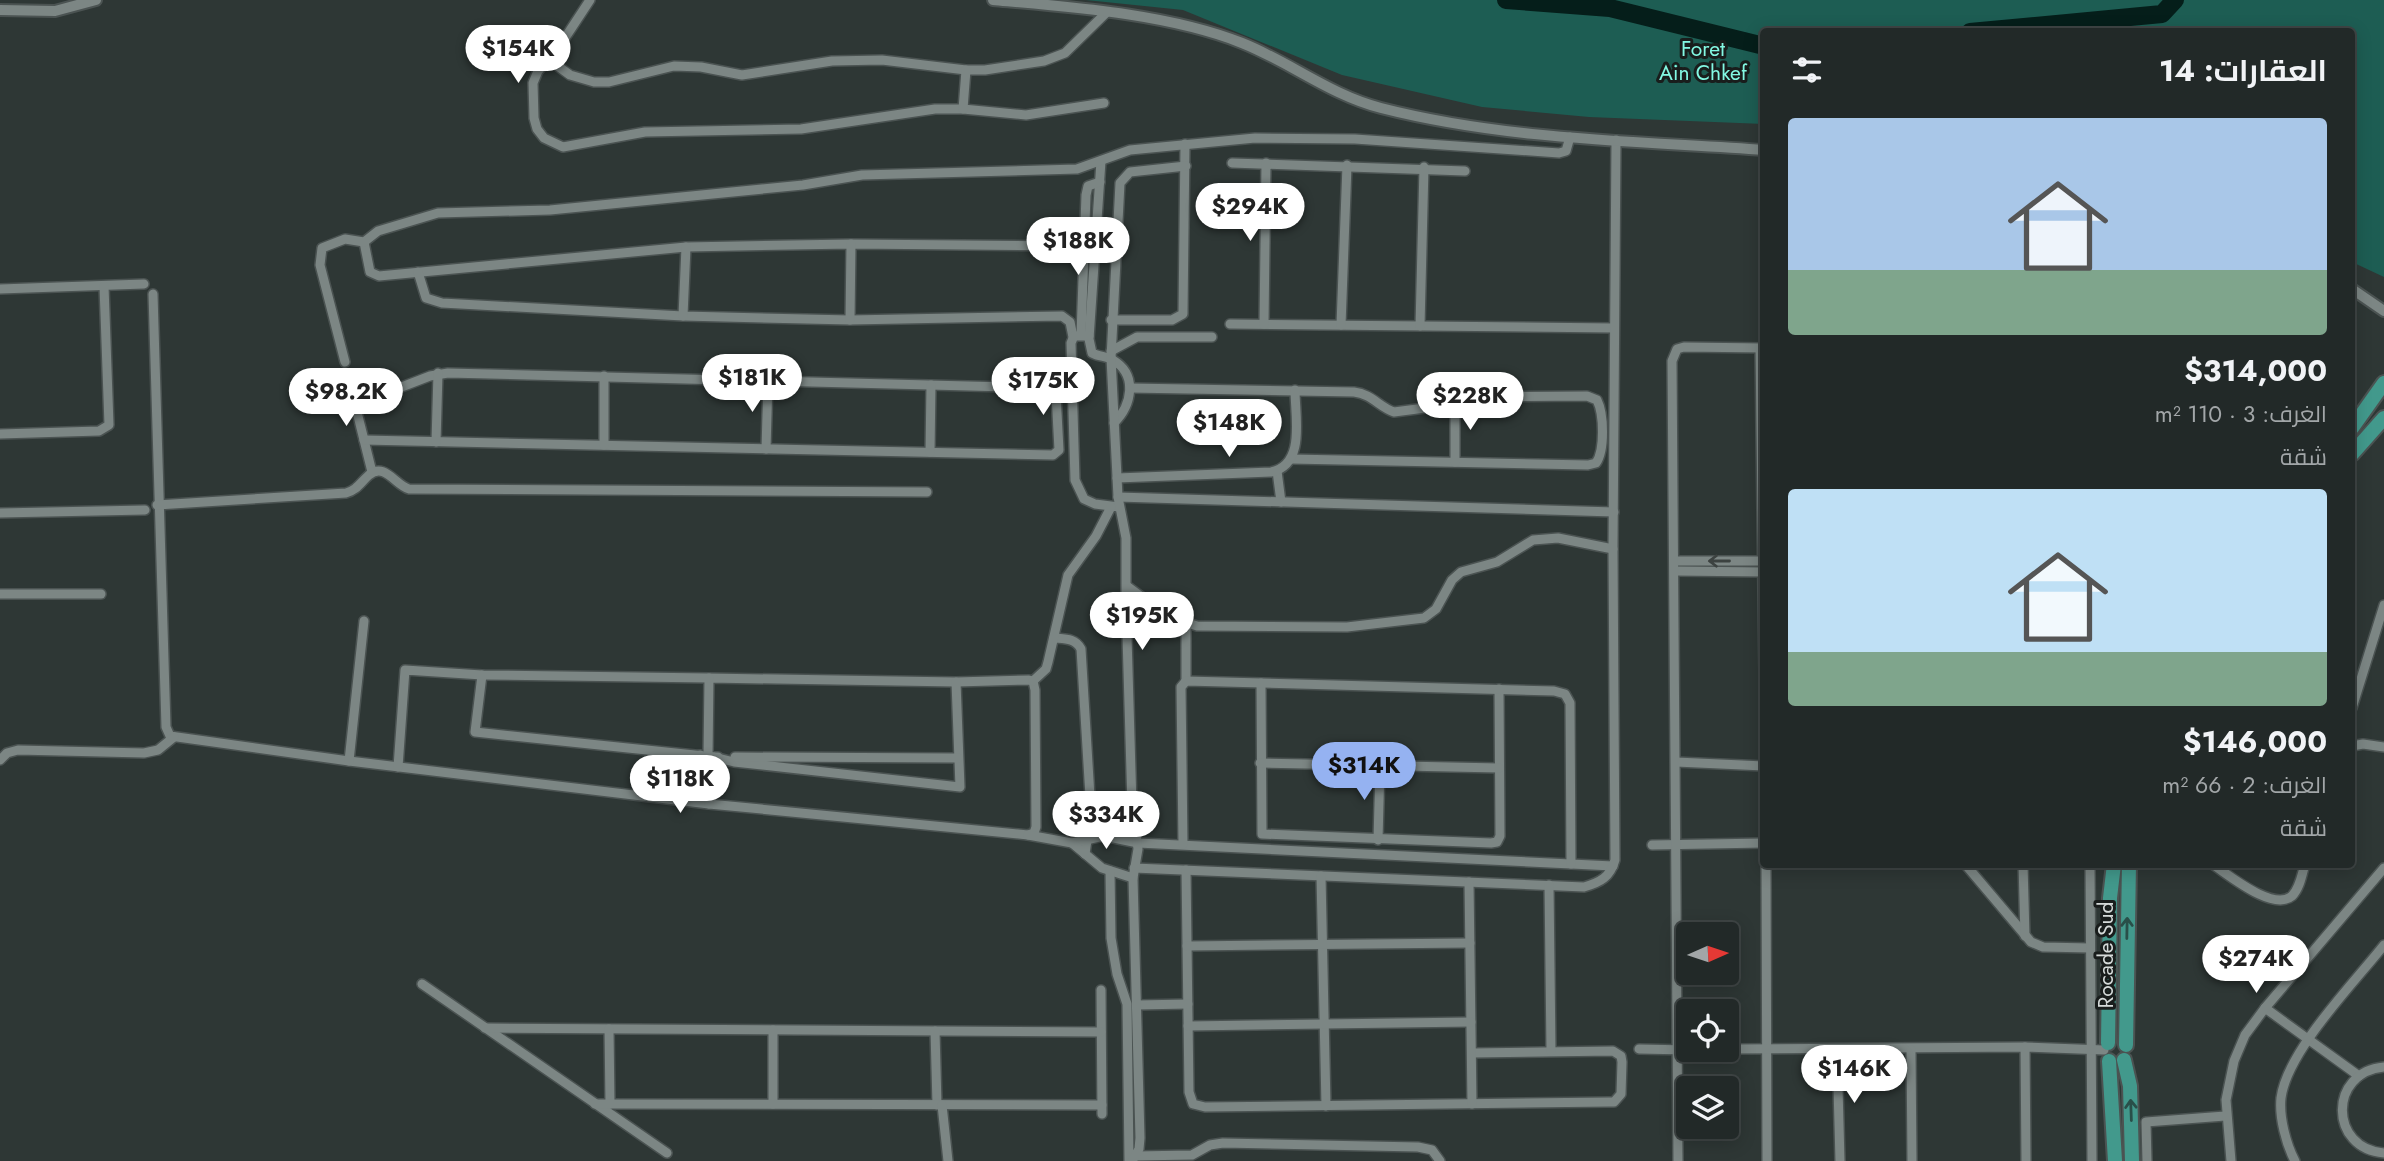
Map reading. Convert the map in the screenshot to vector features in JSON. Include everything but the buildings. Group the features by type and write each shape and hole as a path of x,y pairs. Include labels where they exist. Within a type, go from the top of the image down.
{"highway":[{"path":"2355,424 2384,383"},
{"path":"2355,451 2384,418"},
{"name":"Rocade Sud","path":"2114,868 2103,1050 2115,1161"},
{"name":"Rocade Sud","path":"2129,868 2128,1053 2124,1060 2130,1086 2132,1161"},
{"name":"Rocade Sud","path":"2103,1050 2120,1040 2126,1045"},
{"path":"2103,1050 2117,1063 2124,1060"}],"street":[{"path":"0,10 55,11 96,0"},
{"path":"590,0 538,71 533,83 534,118 544,138 563,147 645,132 801,129 905,111 963,109 1026,115 1104,103"},
{"path":"993,0 1106,13 1189,27 1244,43 1309,79 1363,103 1382,108 1516,134 1760,150"},
{"path":"548,59 570,75 594,82 609,82 674,66 750,74 821,62 856,60 913,63 966,71 1015,67 1065,53 1106,13"},
{"path":"963,109 966,71"},
{"path":"345,362 319,256 322,248 333,242 349,239 363,242 378,232 438,213 550,210 803,185 863,175 1077,169 1130,150 1255,138 1316,138 1559,153 1566,151 1570,137"},
{"path":"1072,843 1110,871 1134,873 1186,870 1584,887 1598,883 1611,872 1616,140"},
{"path":"1111,320 1172,320 1183,314 1185,144"},
{"path":"1101,161 1073,419 1077,487 1084,499 1116,504 1281,502 1614,512"},
{"path":"1232,163 1424,167 1465,171"},
{"path":"1264,324 1266,163"},
{"path":"1341,325 1347,165"},
{"path":"1132,1159 1139,1149 1140,1127 1134,873 1138,843 1132,806 1126,538 1116,504 1111,320 1120,183 1130,172 1185,166"},
{"path":"1420,326 1424,167"},
{"path":"1081,336 1087,190 1088,186 1100,182"},
{"path":"363,242 370,272 374,275 686,247 850,244 1061,246 1085,235"},
{"path":"850,244 850,320"},
{"path":"1061,246 1084,259"},
{"path":"683,316 686,247"},
{"path":"418,272 426,298 435,302 683,316 850,320 1062,316 1070,322 1092,353 1111,354 1137,337 1212,337"},
{"path":"0,289 144,285"},
{"path":"0,434 99,431 109,425 104,286"},
{"path":"2355,290 2378,301 2384,311"},
{"path":"153,293 157,505 166,727 173,737"},
{"path":"1230,324 1614,328"},
{"path":"1682,999 1675,845 1674,353 1684,347 1760,348"},
{"path":"1111,354 1126,373 1130,388 1128,406 1114,423"},
{"path":"436,442 438,373"},
{"path":"355,405 438,373 1052,388 1056,391 1059,450 1056,455 364,440"},
{"path":"348,376 372,472"},
{"path":"604,376 604,445"},
{"path":"766,449 768,380"},
{"path":"930,452 931,385"},
{"path":"1130,388 1363,393 1370,394 1387,410 1394,412 1455,402 1465,397 1593,398 1599,404 1599,458 1596,463 1588,465 1292,459"},
{"path":"1117,478 1277,471 1292,459 1295,447 1295,390"},
{"path":"1455,402 1455,462"},
{"path":"1058,420 1073,419"},
{"path":"1601,433 1615,433"},
{"path":"1277,471 1281,502"},
{"path":"157,505 346,493 355,490 372,472"},
{"path":"372,472 389,473 401,486 409,489 927,492"},
{"path":"398,767 405,670 482,675 1032,681 1046,669 1068,575 1116,504"},
{"path":"0,513 145,510"},
{"path":"1127,586 1169,617 1186,623 1216,627 1347,627 1418,619 1436,609 1452,580 1461,572 1497,562 1533,540 1558,538 1613,549"},
{"path":"1675,561 1760,561"},
{"path":"1675,571 1760,572"},
{"path":"0,594 101,594"},
{"path":"2355,698 2384,605"},
{"path":"349,761 364,621"},
{"path":"1183,845 1181,687 1186,681 1186,623"},
{"path":"1054,638 1069,639 1081,649 1091,813 1085,854"},
{"path":"482,675 475,732 707,756 957,758"},
{"path":"709,678 709,804"},
{"path":"1028,835 1034,834 1036,827 1035,690 1032,681"},
{"path":"1186,681 1559,691 1568,698 1571,864"},
{"path":"707,756 734,762 960,787 956,682"},
{"path":"1261,683 1262,834 1378,840 1497,842 1500,836 1499,689"},
{"path":"0,760 7,753 18,750 150,753 173,737 709,804 1028,835 1072,843 1089,837 1114,836 1138,843 1613,866"},
{"path":"2355,745 2384,747"},
{"path":"695,802 707,756"},
{"path":"1676,762 1760,766"},
{"path":"1260,763 1499,768"},
{"path":"1378,840 1380,766"},
{"path":"1652,845 1760,844"},
{"path":"1766,868 1767,1161"},
{"path":"1968,868 2025,936 2038,946 2090,948"},
{"path":"2023,868 2025,936"},
{"path":"2090,868 2090,948 2103,1050 2092,1161"},
{"path":"2218,868 2262,896 2277,901 2291,896 2297,889 2304,868"},
{"path":"2231,1161 2225,1116 2234,1061 2245,1035 2384,868"},
{"path":"1186,870 1189,1092 1193,1104 1205,1107 1609,1102 1618,1099 1621,1094 1622,1062 1618,1052 1472,1052"},
{"path":"1110,871 1111,938 1117,974 1127,1004 1132,1159"},
{"path":"1321,876 1326,1106"},
{"path":"1469,882 1472,1104"},
{"path":"1549,885 1551,1051"},
{"path":"1187,946 1470,943"},
{"path":"2295,1161 2284,1125 2281,1099 2287,1076 2308,1040 2384,945"},
{"path":"422,984 667,1153"},
{"path":"595,1104 940,1105 1102,1110 1101,990"},
{"path":"1137,1005 1188,1004"},
{"path":"2265,1008 2359,1076"},
{"path":"1188,1026 1471,1022"},
{"path":"485,1028 1101,1032"},
{"path":"610,1029 610,1104"},
{"path":"773,1030 774,1104"},
{"path":"935,1031 940,1105 948,1161"},
{"path":"1739,1049 1911,1050 2025,1047 2103,1050"},
{"path":"2025,1047 2026,1161"},
{"path":"1639,1049 1676,1050"},
{"path":"1838,1050 1840,1161"},
{"path":"1911,1050 1912,1161"},
{"path":"1678,1161 1683,1062"},
{"path":"2384,1067 2359,1076 2349,1087 2343,1100 2344,1125 2351,1137 2363,1147 2384,1153"},
{"path":"2147,1161 2146,1122 2225,1116"},
{"path":"1132,1159 1192,1155 1210,1145 1223,1143 1418,1147 1432,1150 1440,1161"}],"green space":[{"name":"Foret Ain Chkef","path":"1086,0 2384,0 2384,277 2355,263 2355,28 1760,28 1760,124 1589,117 1482,107 1342,75 1183,10"}],"waterway":[{"path":"1506,0 1610,8 1760,45"},
{"path":"2013,28 2162,14 2175,0"}]}
